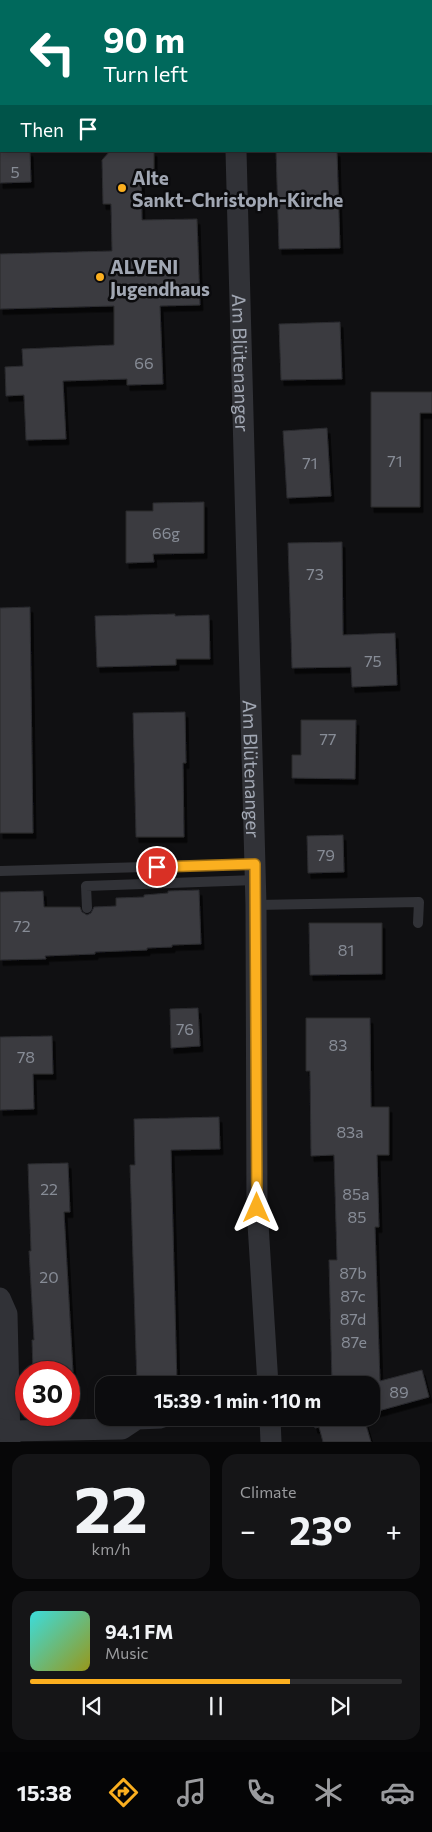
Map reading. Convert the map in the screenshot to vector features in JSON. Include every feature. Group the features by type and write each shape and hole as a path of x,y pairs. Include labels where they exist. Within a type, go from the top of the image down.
{"street":[{"name":"Am Blütenanger","path":"236,152 256,905 257,1208 267,1376"},
{"path":"0,1298 7,1314 7,1434 122,1429 126,1426"},
{"path":"270,1426 271,1442"}],"lane":[{"path":"0,871 255,872"},
{"path":"86,908 86,886 255,872"},
{"path":"256,905 419,902 418,923"}],"building":[{"path":"0,152 30,152 31,182 0,183"},
{"path":"109,152 154,152 154,172 141,172 142,220 197,219 200,305 160,306 163,384 127,385 127,379 63,381 66,439 26,440 24,395 6,396 5,367 23,366 22,349 114,345 114,306 0,309 0,254 112,251 111,204 103,204 102,160"},
{"path":"276,152 337,152 340,248 279,249"},
{"path":"340,322 342,379 281,380 279,324"},
{"path":"371,392 432,392 432,413 420,413 420,507 371,507"},
{"path":"327,428 331,496 287,498 283,431"},
{"path":"204,502 204,553 153,554 154,562 126,563 126,511 153,511 153,503"},
{"path":"342,542 343,635 395,633 397,685 352,687 351,667 292,668 288,543"},
{"path":"30,607 33,833 0,833 0,608"},
{"path":"175,614 175,616 209,615 210,659 176,659 176,665 97,667 95,616"},
{"path":"185,712 186,763 183,763 184,837 136,837 133,713"},
{"path":"301,720 356,720 355,779 292,778 292,755 301,755"},
{"path":"343,835 344,872 308,873 307,836"},
{"path":"199,890 201,944 172,945 172,947 147,948 147,950 95,952 95,954 45,956 46,959 0,960 0,892 43,891 44,907 80,907 82,912 87,915 91,913 94,907 116,906 116,898 144,897 144,895 168,893 168,891"},
{"path":"309,923 382,923 382,974 310,975"},
{"path":"198,1008 200,1046 171,1048 170,1009"},
{"path":"306,1018 370,1018 371,1107 389,1107 389,1155 377,1155 379,1227 375,1227 380,1376 332,1376 329,1260 337,1260 334,1155 311,1156 310,1071 306,1071"},
{"path":"52,1036 53,1074 33,1074 34,1109 0,1110 0,1037"},
{"path":"219,1117 220,1149 171,1150 177,1376 137,1376 130,1165 135,1165 134,1119"},
{"path":"68,1163 70,1212 64,1212 72,1361 33,1361 32,1340 34,1340 29,1251 31,1251 28,1164"},
{"path":"422,1370 429,1397 380,1411 380,1381"},
{"path":"314,1426 366,1426 371,1442 323,1442 319,1427 315,1428"}],"place":[{"name":"Alte Sankt-Christoph-Kirche","path":"122,188"},
{"name":"ALVENI Jugendhaus","path":"100,277"}],"route":[{"path":"157,867 255,864 257,1208"}]}
